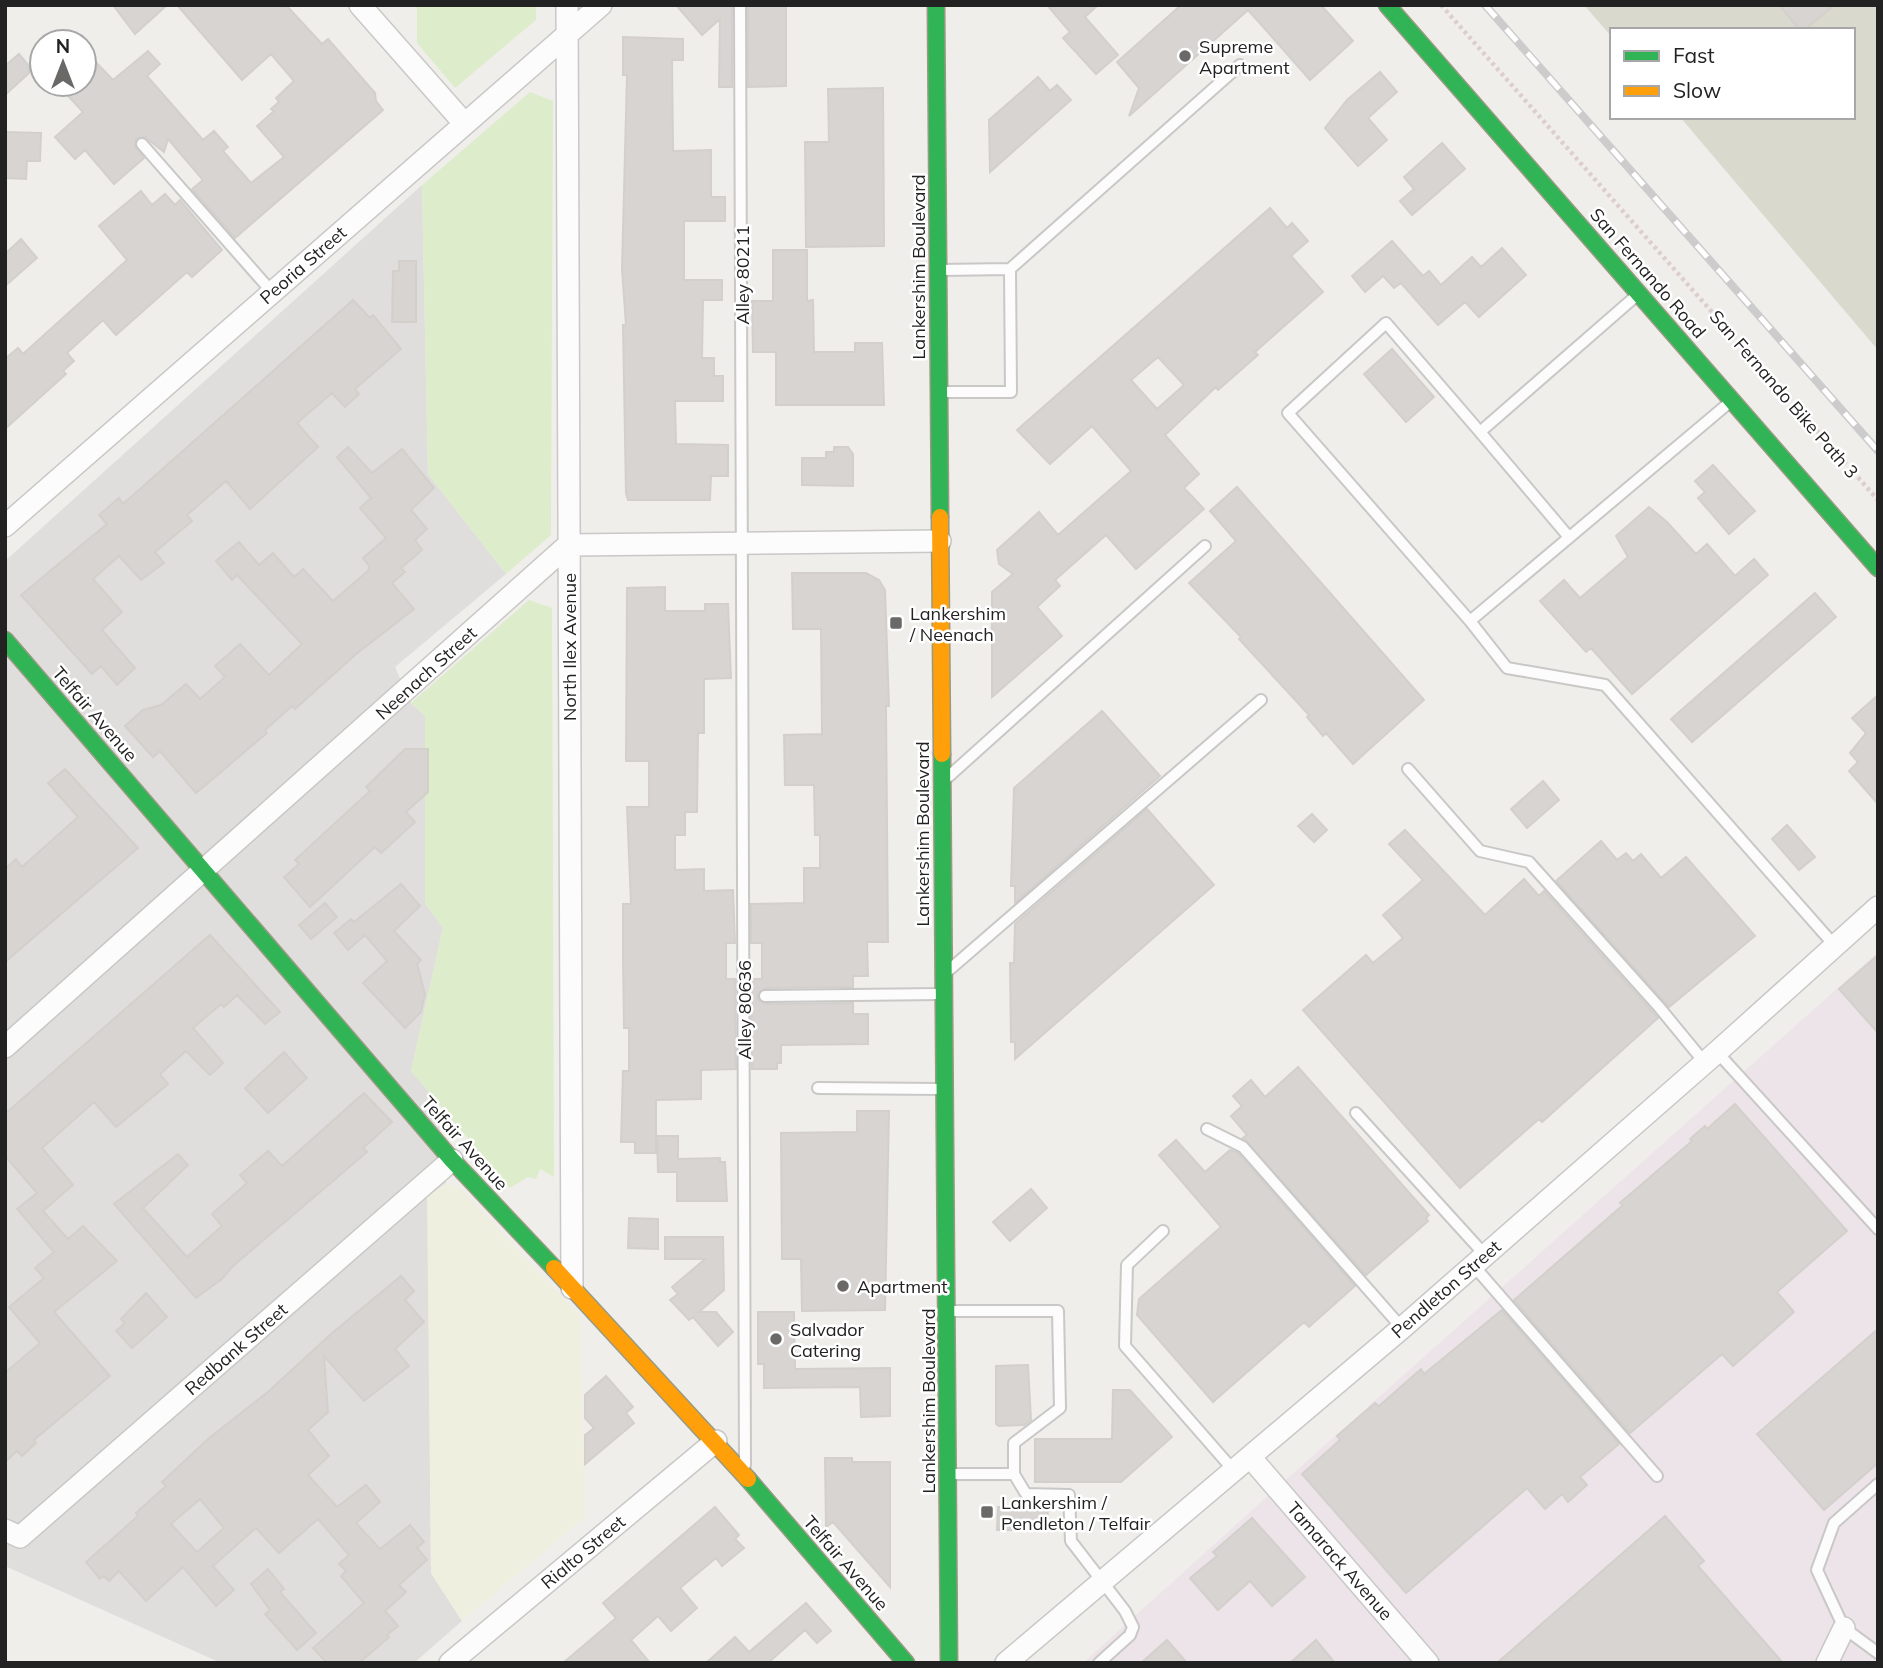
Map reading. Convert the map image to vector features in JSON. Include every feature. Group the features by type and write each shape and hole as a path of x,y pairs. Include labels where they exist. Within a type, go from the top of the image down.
{"main road":[{"name":"Lankershim Boulevard","path":"936,5 949,1663"},
{"name":"San Fernando Road","path":"1387,5 1878,568"},
{"name":"Telfair Avenue","path":"5,640 452,1160 716,1441 906,1663"}],"street":[{"path":"360,5 464,123"},
{"name":"North Ilex Avenue","path":"568,5 572,1288"},
{"name":"Peoria Street","path":"5,526 601,5"},
{"path":"568,545 940,541"},
{"name":"Neenach Street","path":"5,1047 206,871 568,545"},
{"name":"Pendleton Street","path":"1006,1663 1101,1579 1243,1465 1402,1328 1711,1058 1878,907"},
{"name":"Redbank Street","path":"12,1534 452,1160"},
{"name":"Rialto Street","path":"450,1663 716,1441"},
{"name":"Tamarack Avenue","path":"1243,1465 1426,1662"},
{"path":"1827,1663 1843,1628"}],"lane":[{"name":"Alley 80211","path":"740,5 742,545"},
{"path":"938,270 1010,269 1240,65"},
{"path":"142,144 272,292"},
{"path":"939,393 1011,392 1010,269"},
{"path":"1480,432 1640,292"},
{"path":"1568,536 1386,323 1288,413 1470,621 1507,668 1605,685 1835,946"},
{"path":"1470,621 1732,400"},
{"name":"Alley 80636","path":"742,545 745,1476"},
{"path":"941,784 1205,546"},
{"path":"942,976 1261,700"},
{"path":"1408,769 1480,851 1529,863 1659,1007 1878,1229"},
{"path":"765,996 942,994"},
{"path":"818,1088 943,1089"},
{"path":"1356,1113 1657,1476"},
{"path":"1207,1129 1243,1147 1402,1328"},
{"path":"1163,1231 1127,1265 1125,1346 1243,1465"},
{"path":"946,1311 1058,1311 1060,1408 1014,1443 1014,1474 1026,1493 1069,1495 1071,1541 1101,1579 1133,1627 1130,1635 1099,1663"},
{"path":"947,1474 1014,1474"},
{"path":"1878,1484 1834,1523 1817,1570 1843,1628 1878,1653"}],"path":[{"name":"San Fernando Bike Path 3","path":"1441,5 1878,500"}],"shaded area":[{"path":"1584,5 1878,5 1878,350 1682,119 1855,119 1855,28 1610,28 1610,35"},
{"path":"422,185 428,474 506,574 395,667 411,703 425,716 425,903 443,928 411,1071 436,1100 446,1183 428,1197 431,1573 462,1621 414,1663 221,1663 5,1566 5,561"},
{"path":"1878,952 1878,1663 1083,1663 1271,1493"}],"green space":[{"path":"417,5 536,5 536,20 455,88 417,43"},
{"path":"530,92 553,101 551,535 506,574 428,474 422,185"},
{"path":"529,600 552,608 554,1177 540,1169 536,1179 528,1177 510,1188 411,1071 443,928 425,903 425,716 411,703"},
{"path":"446,1183 460,1188 580,1316 585,1517 462,1621 431,1573 427,1197"}],"building":[{"path":"113,5 167,5 135,34"},
{"path":"177,5 286,5 322,44 328,39 375,93 376,101 383,110 235,238 192,189 203,180 168,139 164,152 145,137 137,138 135,146 144,158 114,184 85,150 75,159 55,137 83,112 70,98 98,98 98,64 113,80 148,51 160,64 147,76 203,140 214,131 228,147 223,151 251,183 284,157 257,126 274,111 271,109 279,102 276,98 294,81 271,54 242,80"},
{"path":"676,5 732,5 732,87 719,87 720,19 702,35"},
{"path":"748,5 786,5 786,86 748,87"},
{"path":"1047,5 1098,5 1085,17 1118,55 1096,74 1063,38 1070,32"},
{"path":"1181,5 1321,5 1353,41 1310,80 1248,10 1129,116 1139,88 1117,62"},
{"path":"1779,5 1834,5 1806,28 1798,28"},
{"path":"623,37 683,39 683,60 672,60 673,151 711,150 711,197 725,197 725,221 684,221 684,280 722,280 722,300 703,300 702,358 714,358 714,376 723,376 723,401 675,401 676,444 728,445 728,476 711,476 710,500 628,500 626,493 623,325 626,325 622,269 627,75 623,75"},
{"path":"19,54 28,65 28,74 5,95 5,66"},
{"path":"1380,72 1397,92 1368,118 1387,140 1358,166 1325,128 1347,100"},
{"path":"1038,77 1050,91 1057,85 1071,100 990,172 989,120"},
{"path":"883,88 884,246 806,247 805,142 829,142 828,89"},
{"path":"5,132 41,133 40,161 27,161 26,179 5,178"},
{"path":"1442,143 1465,169 1412,215 1400,201 1414,189 1404,177"},
{"path":"141,191 152,205 165,194 175,205 180,200 222,250 192,277 187,272 116,335 103,320 67,353 74,361 63,371 66,374 5,429 5,359 18,348 23,354 127,260 99,226"},
{"path":"1270,208 1287,228 1292,223 1308,241 1291,256 1323,292 1255,352 1258,355 1218,390 1216,387 1165,435 1199,474 1184,488 1204,509 1136,569 1106,535 1055,580 1060,586 1037,607 1062,636 992,697 992,592 1013,574 999,564 997,550 1039,512 1058,535 1131,471 1092,426 1050,464 1017,430","holes":["1158,357 1184,385 1157,409 1131,380"]},
{"path":"21,239 37,258 5,286 5,254"},
{"path":"1392,241 1423,276 1429,271 1441,285 1472,257 1481,267 1502,248 1526,275 1479,317 1465,302 1438,325 1401,283 1394,288 1383,276 1365,292 1352,276"},
{"path":"773,250 807,250 807,301 813,300 814,352 855,352 855,343 882,343 884,405 776,405 776,352 753,352 752,301 773,301"},
{"path":"399,261 416,261 416,322 392,322 393,271 399,271"},
{"path":"353,300 370,318 373,315 401,349 355,389 359,394 345,407 332,393 297,423 318,447 250,509 226,481 187,515 192,521 155,552 164,563 141,580 119,556 93,579 122,612 102,630 135,668 117,685 101,666 92,674 21,595 107,524 99,515 119,498 123,504"},
{"path":"1392,349 1434,397 1406,422 1364,374"},
{"path":"348,447 372,473 402,449 434,488 411,510 427,529 415,540 422,550 401,568 405,572 392,583 414,609 355,655 295,709 292,706 265,730 267,733 196,793 160,751 153,757 125,726 143,710 161,705 186,684 200,699 225,677 215,666 240,644 269,675 302,644 237,575 232,580 216,561 239,542 259,565 273,553 294,577 303,569 333,601 368,571 369,566 363,558 386,538 360,508 371,498 337,457"},
{"path":"834,447 848,447 853,454 853,486 802,485 802,458 826,458 826,452 834,452"},
{"path":"1713,465 1755,511 1729,534 1698,498 1705,492 1695,481"},
{"path":"1237,487 1424,700 1353,764 1326,733 1323,736 1307,717 1309,715 1239,639 1241,637 1189,583 1236,541 1210,511"},
{"path":"1649,507 1667,522 1696,554 1707,544 1735,576 1754,559 1768,575 1632,694 1591,648 1586,652 1540,601 1564,580 1580,598 1628,557 1616,536"},
{"path":"792,573 866,573 879,580 885,590 889,706 886,706 888,942 867,942 868,976 853,976 853,987 765,988 757,995 759,1001 765,1004 853,1003 853,1014 868,1014 868,1044 781,1045 781,1063 777,1063 777,1069 752,1069 751,979 762,979 762,943 751,943 751,904 804,903 804,868 820,868 820,835 815,835 814,785 785,785 784,735 822,734 821,629 793,629"},
{"path":"665,587 665,611 705,611 705,604 728,604 731,678 704,679 704,733 698,733 697,812 685,812 685,835 675,835 675,870 704,869 704,891 733,890 735,943 726,943 726,979 735,979 736,1069 701,1070 701,1099 656,1100 656,1153 635,1153 635,1142 621,1142 623,1071 629,1071 629,1028 624,1028 623,904 631,904 627,807 649,807 649,761 626,761 627,588"},
{"path":"1815,593 1836,617 1692,742 1671,719"},
{"path":"1878,695 1878,804 1849,771 1858,762 1850,753 1866,733 1852,718"},
{"path":"1102,711 1160,776 1015,903 1015,886 1011,886 1014,788"},
{"path":"405,749 428,749 428,792 406,812 415,822 381,853 375,847 310,907 284,877 299,864 295,860 370,791 366,787"},
{"path":"65,769 138,848 5,962 5,869 16,859 22,867 78,817 48,783"},
{"path":"1543,781 1559,800 1527,828 1511,809"},
{"path":"1147,809 1214,885 1015,1059 1015,1042 1011,1042 1010,963 1014,963 1015,924"},
{"path":"1312,814 1327,830 1314,842 1298,826"},
{"path":"1787,825 1815,857 1799,870 1772,839"},
{"path":"1405,830 1485,915 1524,879 1539,896 1544,891 1658,1018 1542,1122 1539,1119 1460,1188 1303,1010 1366,955 1373,963 1403,938 1383,915 1423,880 1389,844"},
{"path":"1601,841 1617,860 1626,853 1633,861 1641,854 1661,878 1686,857 1755,936 1669,1007 1556,881"},
{"path":"401,884 420,906 394,931 421,960 417,964 425,994 421,1012 405,1028 363,983 387,961 365,935 348,950 334,933 351,919 354,922"},
{"path":"325,903 337,917 311,939 299,925"},
{"path":"210,935 280,1012 265,1024 237,995 224,1007 221,1004 193,1028 223,1063 210,1075 186,1051 160,1074 168,1084 116,1127 94,1102 42,1148 73,1185 43,1211 68,1239 83,1226 117,1261 54,1312 110,1376 34,1440 36,1443 22,1456 17,1451 5,1462 5,1373 40,1343 9,1307 44,1278 35,1268 54,1252 17,1209 37,1193 5,1156 5,1114"},
{"path":"1878,955 1878,1033 1839,989"},
{"path":"284,1052 307,1078 268,1113 245,1088"},
{"path":"1298,1067 1429,1215 1426,1218 1428,1221 1366,1275 1243,1138 1247,1135 1231,1116 1242,1106 1233,1096 1251,1080 1265,1097"},
{"path":"364,1093 392,1122 363,1148 367,1152 232,1267 223,1278 196,1298 114,1204 178,1154 188,1165 143,1208 187,1257 222,1226 212,1214 247,1183 240,1175 268,1151 282,1166"},
{"path":"1735,1104 1847,1231 1777,1292 1794,1312 1733,1366 1722,1354 1630,1433 1514,1300 1623,1205 1620,1203 1692,1141 1690,1139 1705,1126 1707,1129"},
{"path":"857,1111 889,1111 885,1310 802,1311 801,1259 782,1259 781,1133 857,1132"},
{"path":"657,1136 678,1136 678,1159 720,1158 720,1162 725,1162 727,1201 677,1201 677,1172 658,1172"},
{"path":"1176,1140 1205,1172 1230,1150 1238,1153 1355,1286 1309,1327 1304,1322 1213,1402 1137,1315 1139,1299 1221,1227 1159,1155"},
{"path":"1031,1189 1047,1208 1010,1241 993,1222"},
{"path":"629,1218 658,1219 658,1249 628,1248"},
{"path":"665,1237 723,1237 724,1290 699,1312 716,1312 733,1332 718,1346 693,1317 689,1320 670,1300 678,1294 672,1287 705,1259 665,1259"},
{"path":"401,1276 414,1291 405,1300 424,1322 395,1349 409,1366 364,1401 324,1356 328,1412 308,1430 329,1456 308,1475 337,1507 366,1485 380,1502 356,1523 380,1549 410,1525 424,1542 417,1548 427,1560 399,1585 406,1592 385,1611 398,1626 387,1635 389,1637 359,1663 327,1663 313,1648 364,1603 341,1576 346,1571 339,1564 349,1555 318,1519 279,1553 256,1528 213,1566 234,1590 216,1606 183,1567 146,1601 119,1571 109,1581 104,1576 100,1579 86,1562 138,1516 136,1513 166,1486 162,1482 208,1439 269,1391 331,1334","holes":["200,1499 224,1528 197,1552 171,1524"]},
{"path":"146,1293 167,1317 132,1348 116,1331 125,1323 121,1319"},
{"path":"1502,1310 1619,1444 1580,1477 1587,1485 1568,1502 1562,1494 1545,1509 1527,1488 1406,1593 1302,1474 1340,1440 1337,1436 1375,1403 1379,1406 1421,1369 1424,1374"},
{"path":"758,1312 794,1312 795,1369 890,1368 890,1416 861,1417 860,1387 764,1388 764,1364 758,1364"},
{"path":"1878,1329 1878,1463 1824,1510 1757,1434"},
{"path":"1028,1365 1031,1420 1024,1425 999,1426 996,1424 996,1366"},
{"path":"606,1376 633,1407 626,1413 634,1423 585,1464 585,1435 594,1428 585,1418 585,1395"},
{"path":"1113,1390 1130,1390 1172,1437 1121,1482 1035,1482 1035,1439 1112,1439"},
{"path":"825,1458 852,1458 852,1462 890,1462 890,1587 833,1522 826,1527"},
{"path":"715,1507 739,1535 735,1539 744,1548 722,1566 716,1558 680,1588 697,1608 671,1631 658,1616 631,1640 650,1663 563,1663 616,1618 603,1603"},
{"path":"998,1507 1048,1507 1047,1530 997,1530"},
{"path":"1665,1516 1704,1561 1698,1566 1783,1663 1497,1663"},
{"path":"1252,1518 1305,1577 1272,1606 1250,1581 1218,1610 1190,1578 1217,1556 1213,1552"},
{"path":"268,1569 284,1589 280,1592 316,1633 297,1650 265,1614 270,1610 251,1584"},
{"path":"806,1603 831,1631 817,1643 805,1630 768,1663 706,1663 735,1637 749,1652"},
{"path":"1167,1640 1187,1663 1141,1663"},
{"path":"1316,1640 1335,1663 1290,1663"}],"railway":[{"path":"1485,5 1878,451"}],"traffic: fast":[{"path":"936,5 940,517"},
{"path":"1387,5 1878,568"},
{"path":"5,640 452,1160 554,1268"},
{"path":"942,754 949,1663"},
{"path":"748,1479 906,1663"}],"traffic: slow":[{"path":"940,517 942,754"},
{"path":"554,1268 748,1479"}],"place":[{"name":"Supreme Apartment","path":"1185,56"},
{"name":"Lankershim / Neenach","path":"896,623"},
{"name":"Apartment","path":"843,1286"},
{"name":"Salvador Catering","path":"776,1339"},
{"name":"Lankershim / Pendleton / Telfair","path":"987,1512"}]}
